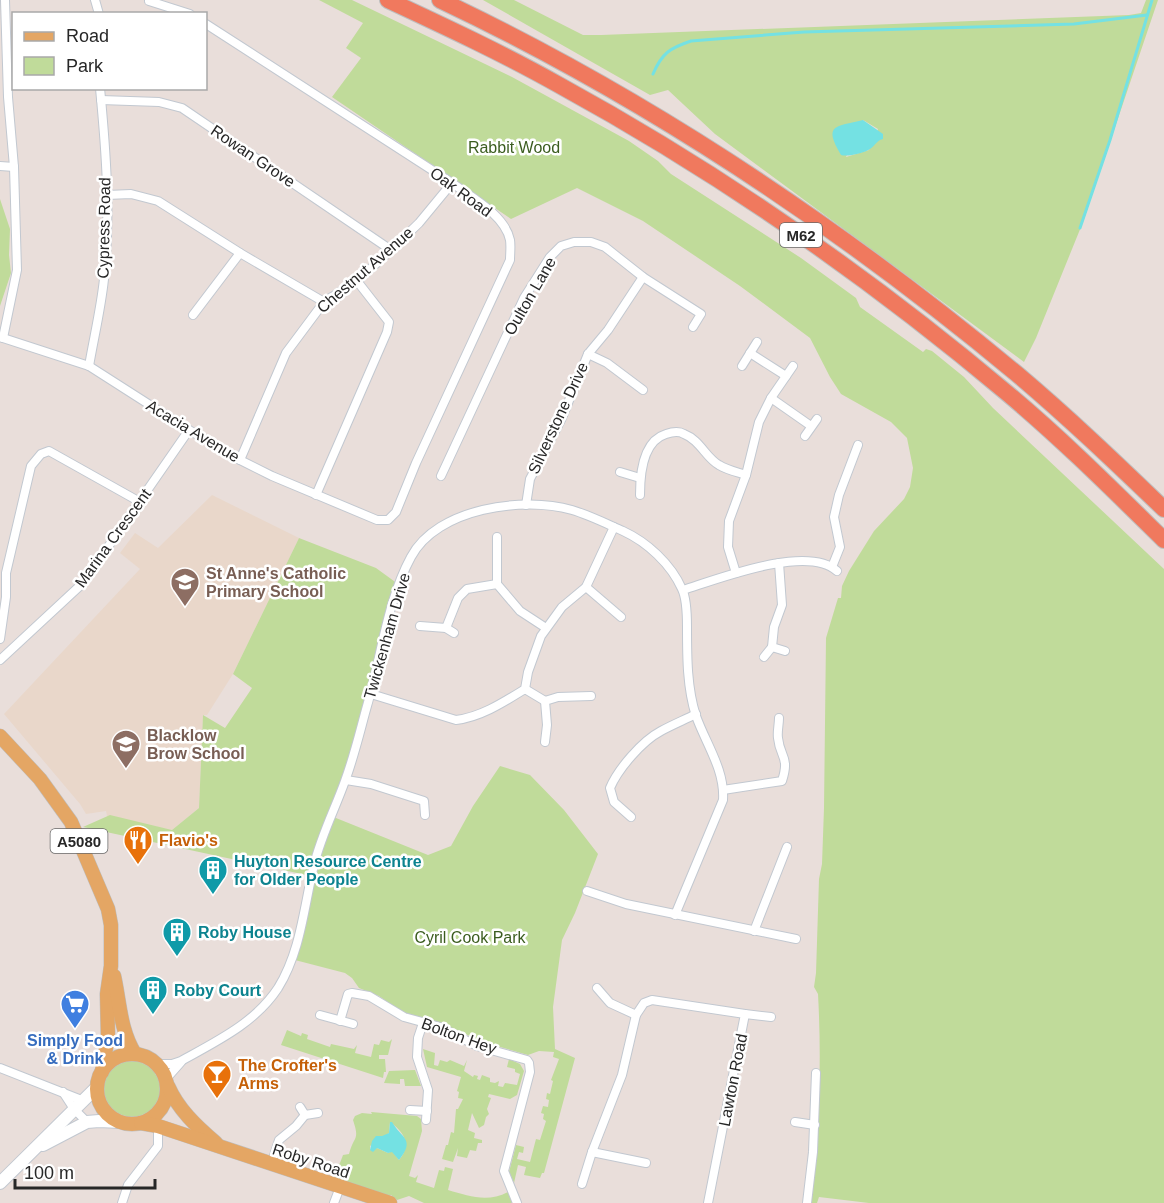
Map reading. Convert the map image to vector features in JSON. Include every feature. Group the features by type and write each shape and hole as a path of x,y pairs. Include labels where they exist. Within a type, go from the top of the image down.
{"highway":[{"name":"M62","path":"388,0 559,84 669,149 790,227 925,327 1008,394 1087,465 1164,540"},
{"name":"M62","path":"440,0 568,66 626,99 734,164 803,210 937,309 1018,375 1164,509"}],"main road":[{"name":"A5080","path":"0,736 40,779 71,822 108,909 111,925 111,966 107,994 108,1036 97,1087"},
{"name":"A5080","path":"111,966 117,990 120,1020 128,1043 135,1054"},
{"path":"31,1151 87,1122 99,1120 141,1124 150,1120 164,1106 167,1083 156,1064 146,1057 135,1054 116,1059 102,1072"},
{"name":"Roby Road","path":"167,1083 174,1100 184,1112 222,1148"},
{"path":"0,1183 97,1087"},
{"path":"97,1087 103,1108 110,1117 120,1122"},
{"name":"Roby Road","path":"141,1124 158,1126 390,1203"}],"street":[{"path":"2,337 18,270 14,167 4,97 5,0"},
{"path":"149,1 184,12"},
{"name":"Oak Road","path":"207,25 452,183 490,210 499,219 510,239 510,260 416,463 396,512 388,520"},
{"name":"Cypress Road","path":"89,366 104,279 107,195 100,90"},
{"name":"Rowan Grove","path":"101,100 159,102 182,108 392,250"},
{"path":"0,166 14,167"},
{"name":"Chestnut Avenue","path":"240,460 286,353 324,302 357,281 392,250 418,224 452,183"},
{"path":"107,195 131,194 158,201 240,253 324,302"},
{"name":"Oulton Lane","path":"441,476 524,298 550,257 561,246 574,242 591,242 605,247 643,277 701,314 693,327"},
{"path":"193,315 240,253"},
{"name":"Silverstone Drive","path":"526,505 530,480 561,420 588,354 608,330 643,277"},
{"path":"316,495 387,332 389,322 357,281"},
{"name":"Acacia Avenue","path":"2,337 89,366 240,460 377,520 388,520"},
{"path":"742,366 757,342"},
{"path":"750,353 786,376"},
{"path":"588,354 607,363 643,390"},
{"path":"736,573 728,547 729,521 746,475 759,422 771,398 793,366"},
{"path":"771,398 811,426"},
{"path":"805,436 818,419"},
{"name":"Marina Crescent","path":"0,660 83,583 189,430"},
{"path":"640,495 640,478 651,446 660,436 682,432 703,447 718,465 746,475"},
{"path":"683,590 736,573 800,560 834,569 840,547 834,517 839,495 858,446"},
{"path":"0,639 6,597 3,572 31,466 41,454 49,451 140,502"},
{"path":"620,472 640,478"},
{"name":"Twickenham Drive","path":"156,1064 172,1064 181,1061 239,1028 254,1016 276,990 287,971 299,934 315,861 346,780 371,694 398,584 412,554 429,533 454,519 485,508 547,505 572,510 614,527 646,544 668,566 683,590 687,620 689,684 696,714 720,771 723,800 675,915"},
{"path":"371,694 456,720 474,716 503,703 525,689 528,672 541,636 562,607 586,586 614,527"},
{"path":"497,537 497,584 520,611 546,628"},
{"path":"764,657 772,647 774,627 782,605 779,563"},
{"path":"420,626 450,630 458,598 467,589 497,584"},
{"path":"586,586 621,616"},
{"path":"772,647 784,651"},
{"path":"525,689 545,701 558,697 591,696"},
{"path":"545,701 547,725 545,742"},
{"path":"631,817 614,802 610,788 614,778 633,754 658,732 696,714"},
{"path":"723,790 782,781 786,770 785,758 778,738 779,718"},
{"path":"346,780 371,784 424,801 425,815"},
{"path":"754,931 787,847"},
{"path":"587,891 626,904 796,939"},
{"path":"582,1184 622,1075 636,1016 610,1003 597,988"},
{"name":"Bolton Hey","path":"340,1021 348,994 352,993 374,998 398,1014 440,1027 477,1046 515,1055 529,1063 530,1072 504,1171 517,1203"},
{"name":"Lawton Road","path":"636,1016 644,1003 652,1000 746,1014 708,1203"},
{"path":"746,1014 771,1017"},
{"path":"320,1015 353,1024"},
{"path":"410,1110 427,1115 427,1083 417,1057 418,1038 423,1023"},
{"name":"Twickenham Drive","path":"167,1083 181,1061"},
{"path":"0,1068 84,1101"},
{"path":"807,1203 816,1074"},
{"path":"63,1092 74,1109 87,1122"},
{"path":"271,1165 279,1140 296,1126 302,1111 318,1113"},
{"path":"795,1122 814,1125"},
{"path":"122,1203 128,1185 158,1146 158,1126"},
{"path":"592,1152 646,1163"},
{"path":"334,1203 340,1187"}],"shaded area":[{"path":"212,495 299,538 233,674 207,715 203,715 199,808 172,830 107,816 106,811 86,814 4,714 140,569 120,553 135,533 158,548"}],"green space":[{"name":"Rabbit Wood","path":"319,0 352,0 512,77 629,141 658,161 671,174 801,258 856,298 860,307 923,352 926,349 932,351 964,377 993,408 1164,569 1164,1203 869,1203 819,1197 817,1203 810,1203 818,1124 820,1073 818,994 814,987 824,808 826,638 849,571 874,531 904,499 910,487 913,468 907,438 891,422 841,394 810,338 740,286 643,221 577,188 511,219 332,97 361,58 346,48 363,23"},
{"path":"483,0 514,0 583,35 601,35 1129,15 1141,13 1146,0 1158,0 1083,222 1024,362 715,134 668,90 650,95","holes":["863,120 878,129 869,150 846,157"]},
{"path":"0,199 10,229 11,273 0,306"},
{"name":"Cyril Cook Park","path":"299,538 376,568 398,584 371,694 331,816 428,855 451,846 473,806 500,766 530,775 564,810 598,854 562,940 553,1007 555,1049 575,1058 544,1173 540,1178 524,1175 526,1167 518,1165 514,1183 509,1172 516,1145 524,1147 523,1153 519,1152 517,1159 530,1162 536,1139 540,1140 546,1121 543,1119 544,1114 541,1113 543,1106 548,1107 547,1093 550,1094 553,1081 551,1080 559,1059 553,1057 554,1052 539,1051 528,1055 483,1042 445,1025 403,1013 379,996 359,988 345,973 291,959 311,876 83,827 110,815 172,830 199,808 203,715 225,728 252,688 233,674"},
{"path":"287,1030 301,1036 302,1033 308,1035 307,1039 330,1047 331,1044 354,1049 357,1045 355,1053 371,1057 374,1044 379,1045 381,1040 389,1042 392,1039 388,1055 379,1055 379,1059 385,1059 386,1072 383,1078 281,1045"},
{"path":"423,1049 435,1053 434,1065 438,1066 440,1060 447,1062 450,1060 464,1066 467,1060 464,1071 473,1077 478,1076 477,1079 480,1080 482,1075 490,1078 490,1082 499,1081 498,1086 503,1087 505,1083 517,1085 520,1074 515,1072 515,1069 507,1067 509,1059 520,1064 524,1071 517,1095 510,1099 489,1094 488,1097 491,1098 487,1109 489,1114 484,1125 479,1128 472,1113 468,1130 475,1133 474,1138 482,1140 482,1143 478,1143 476,1151 470,1150 467,1158 457,1156 458,1148 453,1162 442,1159 451,1132 454,1133 456,1109 463,1099 458,1098 459,1092 457,1091 461,1077 427,1067"},
{"path":"127,1061 137,1061 152,1069 158,1078 160,1089 158,1100 152,1109 137,1117 127,1117 116,1112 109,1105 104,1094 104,1084 109,1073 116,1066"},
{"path":"415,1070 421,1086 405,1086 404,1079 400,1079 400,1084 384,1083 389,1071"},
{"path":"371,1112 417,1116 421,1119 422,1131 409,1176 415,1178 418,1175 416,1182 434,1188 439,1170 444,1171 445,1167 453,1169 448,1190 485,1198 508,1192 512,1203 424,1203 409,1196 397,1200 391,1195 384,1195 335,1178 331,1173 340,1163 343,1155 349,1154 355,1138 353,1120 355,1116 362,1113 372,1114","holes":["390,1122 402,1134 406,1144 399,1160 392,1151 388,1153 377,1148 370,1150 370,1146 389,1133"]}],"water":[{"path":"863,120 883,134 883,139 864,152 841,155 833,137 835,128"},
{"path":"390,1122 407,1143 399,1160 392,1152 388,1153 377,1148 373,1152 370,1150 376,1136 389,1133"}],"waterway":[{"path":"1080,228 1110,140 1152,0"},
{"path":"653,74 667,52 691,41 804,32 1074,24 1147,15"}],"place":[{"name":"St Anne's Catholic Primary School","path":"185,608"},
{"name":"Blacklow Brow School","path":"126,770"},
{"name":"Flavio's","path":"138,866"},
{"name":"Huyton Resource Centre for Older People","path":"213,896"},
{"name":"Roby House","path":"177,958"},
{"name":"Roby Court","path":"153,1016"},
{"name":"Simply Food & Drink","path":"75,1030"},
{"name":"The Crofter's Arms","path":"217,1100"}]}
